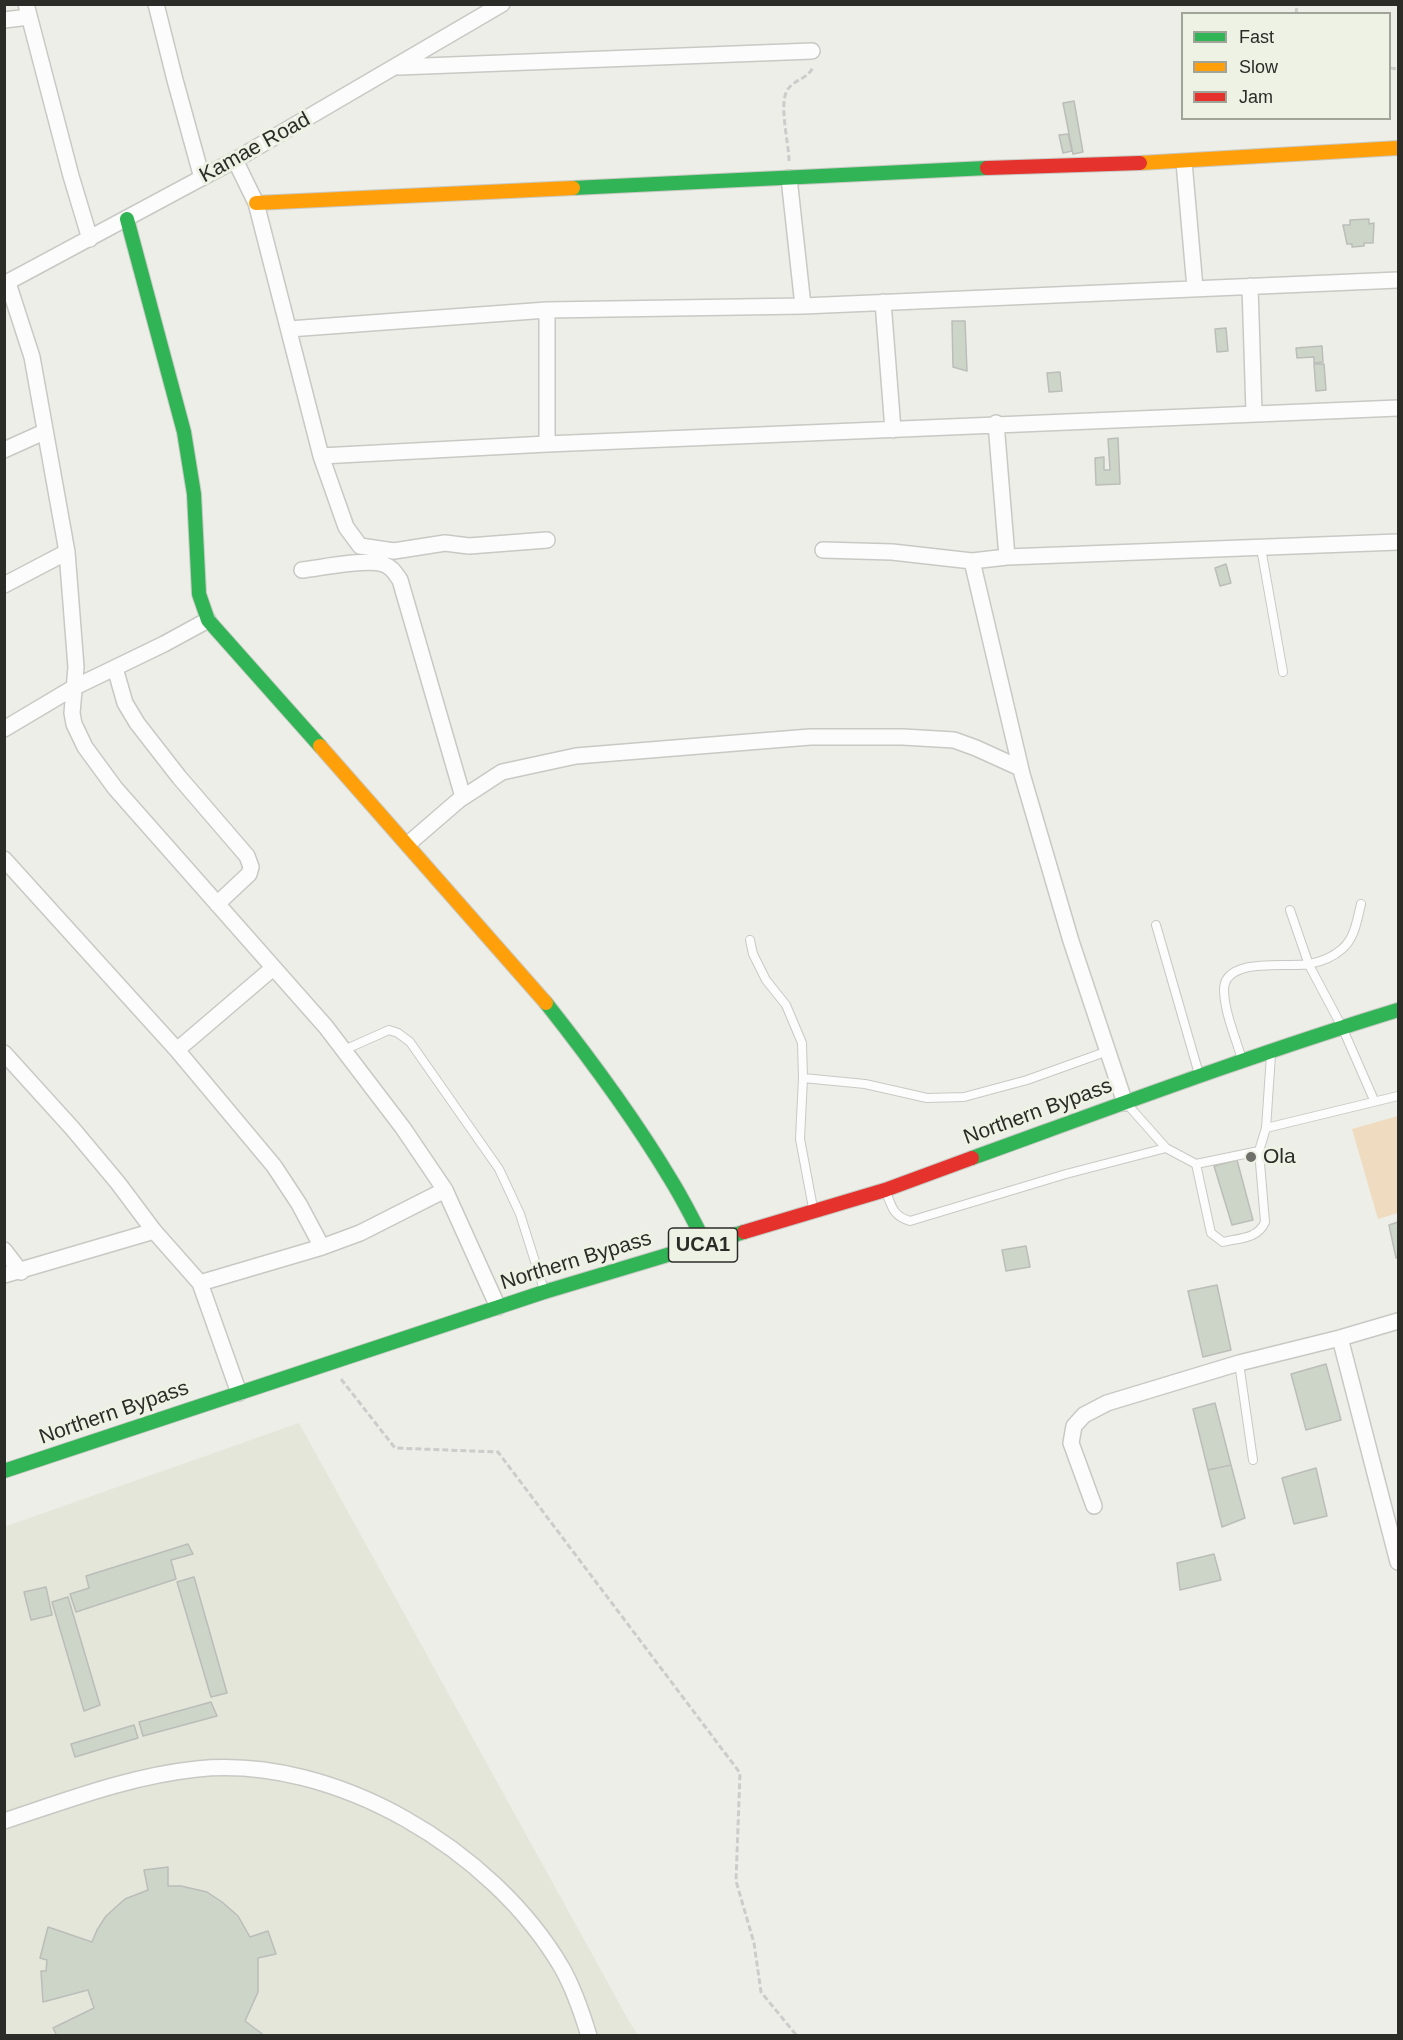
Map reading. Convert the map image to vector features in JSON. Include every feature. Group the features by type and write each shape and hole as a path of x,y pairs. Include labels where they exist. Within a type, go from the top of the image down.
{"street":[{"path":"156,4 202,178"},
{"name":"Kamae Road","path":"6,283 235,160 502,4"},
{"path":"4,20 27,11 90,239"},
{"path":"396,67 812,51"},
{"path":"256,203 954,169 1185,162 1398,148"},
{"path":"235,160 256,203 321,456 346,527 360,546 394,551 444,543 469,546 547,540"},
{"path":"1185,162 1195,288"},
{"path":"789,177 803,306"},
{"path":"127,219 184,432 194,494 199,594 208,620 408,844 544,1001 590,1058 672,1181 706,1245"},
{"path":"290,330 547,310 803,306 1398,280"},
{"path":"6,283 32,357 67,552 76,667 72,713 74,724 85,747 115,788 344,1050 403,1128 445,1190 498,1307"},
{"path":"1250,286 1254,412"},
{"path":"883,302 893,430"},
{"path":"547,310 547,444"},
{"path":"321,456 893,430 996,423 1398,408"},
{"path":"996,423 1007,557"},
{"path":"4,450 44,432"},
{"path":"823,550 892,552 972,561 1007,557 1398,542"},
{"path":"4,585 67,552"},
{"path":"972,561 1020,768 1071,941 1125,1103"},
{"path":"302,570 381,562 391,568 400,580 463,797"},
{"path":"4,729 73,688 208,620"},
{"path":"115,668 125,703 137,723 179,777 247,856 251,867 249,874 218,904"},
{"path":"408,844 463,797 502,772 576,756 810,737 903,737 954,741 976,748 1020,768"},
{"path":"4,860 177,1050 274,1166 299,1204 322,1247"},
{"path":"177,1050 273,968"},
{"name":"Northern Bypass","path":"4,1472 544,1292 885,1190 1200,1076 1398,1010"},
{"path":"8,1062 118,1183 154,1232 200,1283 239,1393"},
{"path":"200,1283 322,1247 360,1233 445,1190"},
{"path":"4,1275 21,1272 154,1232"},
{"path":"4,1250 21,1272"},
{"path":"1094,1506 1071,1443 1074,1426 1084,1415 1107,1403 1239,1363 1398,1321"},
{"path":"1340,1338 1398,1562"},
{"path":"4,1821 121,1782 198,1769 238,1768 276,1773 343,1789 419,1827 466,1861 504,1895 544,1942 562,1969 577,1999 590,2036"}],"lane":[{"path":"1261,548 1283,672"},
{"path":"1242,1062 1224,987 1229,977 1238,970 1251,966 1308,964 1329,958 1344,948 1354,933 1361,904"},
{"path":"1290,910 1308,964 1342,1027 1374,1100"},
{"path":"1155,925 1200,1076"},
{"path":"750,940 753,954 766,980 786,1005 802,1043 800,1139 814,1213"},
{"path":"344,1050 389,1030 398,1033 410,1042 499,1168 520,1214 544,1292"},
{"path":"803,1078 865,1084 927,1098 964,1097 1027,1080 1108,1051"},
{"path":"1196,1164 1211,1233 1223,1242 1256,1234 1262,1229 1265,1222 1259,1150 1266,1128 1272,1052"},
{"path":"1266,1128 1398,1096"},
{"path":"1125,1103 1166,1148 1196,1164 1259,1150"},
{"path":"885,1190 893,1210 900,1218 910,1221 1066,1174 1166,1148"},
{"path":"1239,1363 1252,1460"}],"path":[{"path":"789,177 789,152 784,114 785,93 791,85 810,74 814,61 812,51"},
{"path":"329,1363 395,1448 498,1452 740,1773 736,1881 754,1943 761,1992 797,2036"}],"shaded area":[{"path":"1398,1116 1398,1213 1378,1219 1352,1129"},
{"path":"299,1423 638,2035 5,2035 4,1527"}],"building":[{"path":"1074,101 1083,152 1073,154 1063,103"},
{"path":"1068,134 1072,151 1063,153 1059,135"},
{"path":"1369,219 1369,224 1374,223 1373,243 1352,247 1352,244 1347,244 1343,225 1350,225 1350,220"},
{"path":"952,321 965,321 967,371 953,367"},
{"path":"1226,328 1228,351 1217,352 1215,329"},
{"path":"1322,346 1323,362 1314,363 1314,357 1297,358 1296,348"},
{"path":"1314,364 1324,364 1326,390 1316,391"},
{"path":"1060,372 1062,391 1049,392 1047,373"},
{"path":"1118,438 1120,484 1096,485 1095,458 1104,457 1104,470 1110,470 1108,439"},
{"path":"1226,564 1231,583 1220,586 1215,568"},
{"path":"1237,1160 1253,1220 1232,1225 1214,1166"},
{"path":"1398,1222 1398,1257 1396,1258 1389,1225"},
{"path":"1026,1246 1030,1267 1006,1271 1002,1250"},
{"path":"1217,1285 1231,1350 1203,1357 1188,1291"},
{"path":"1326,1364 1341,1420 1306,1430 1291,1374"},
{"path":"1215,1403 1231,1465 1208,1470 1193,1409"},
{"path":"1231,1465 1245,1518 1222,1527 1208,1470"},
{"path":"1316,1468 1327,1516 1294,1524 1282,1478"},
{"path":"188,1544 193,1554 171,1560 176,1579 76,1612 70,1594 89,1588 86,1576"},
{"path":"1214,1554 1221,1580 1180,1590 1177,1563"},
{"path":"194,1577 227,1693 211,1697 177,1582"},
{"path":"46,1587 52,1615 31,1620 24,1592"},
{"path":"68,1597 100,1705 84,1711 52,1602"},
{"path":"211,1702 217,1716 143,1736 139,1722"},
{"path":"134,1725 138,1738 75,1757 71,1744"},
{"path":"168,1867 168,1886 181,1886 207,1892 238,1916 250,1937 268,1931 276,1954 258,1958 258,1992 245,2021 265,2036 57,2036 53,2028 94,2008 88,1990 43,2002 41,1971 46,1971 47,1960 40,1958 48,1927 92,1942 106,1916 125,1899 148,1890 144,1870"}],"traffic: fast":[{"path":"573,188 987,168"},
{"path":"127,219 184,432 194,494 199,594 208,620 320,746"},
{"path":"546,1003 596,1068 642,1134 680,1196 706,1245"},
{"path":"972,1158 1237,1063 1398,1010"},
{"path":"4,1471 544,1292 744,1232"}],"traffic: slow":[{"path":"1140,163 1398,148"},
{"path":"256,203 573,188"},
{"path":"320,746 546,1003"}],"traffic: jam":[{"path":"987,168 1140,163"},
{"path":"744,1232 885,1190 972,1158"}],"place":[{"name":"Ola","path":"1251,1157"}]}
